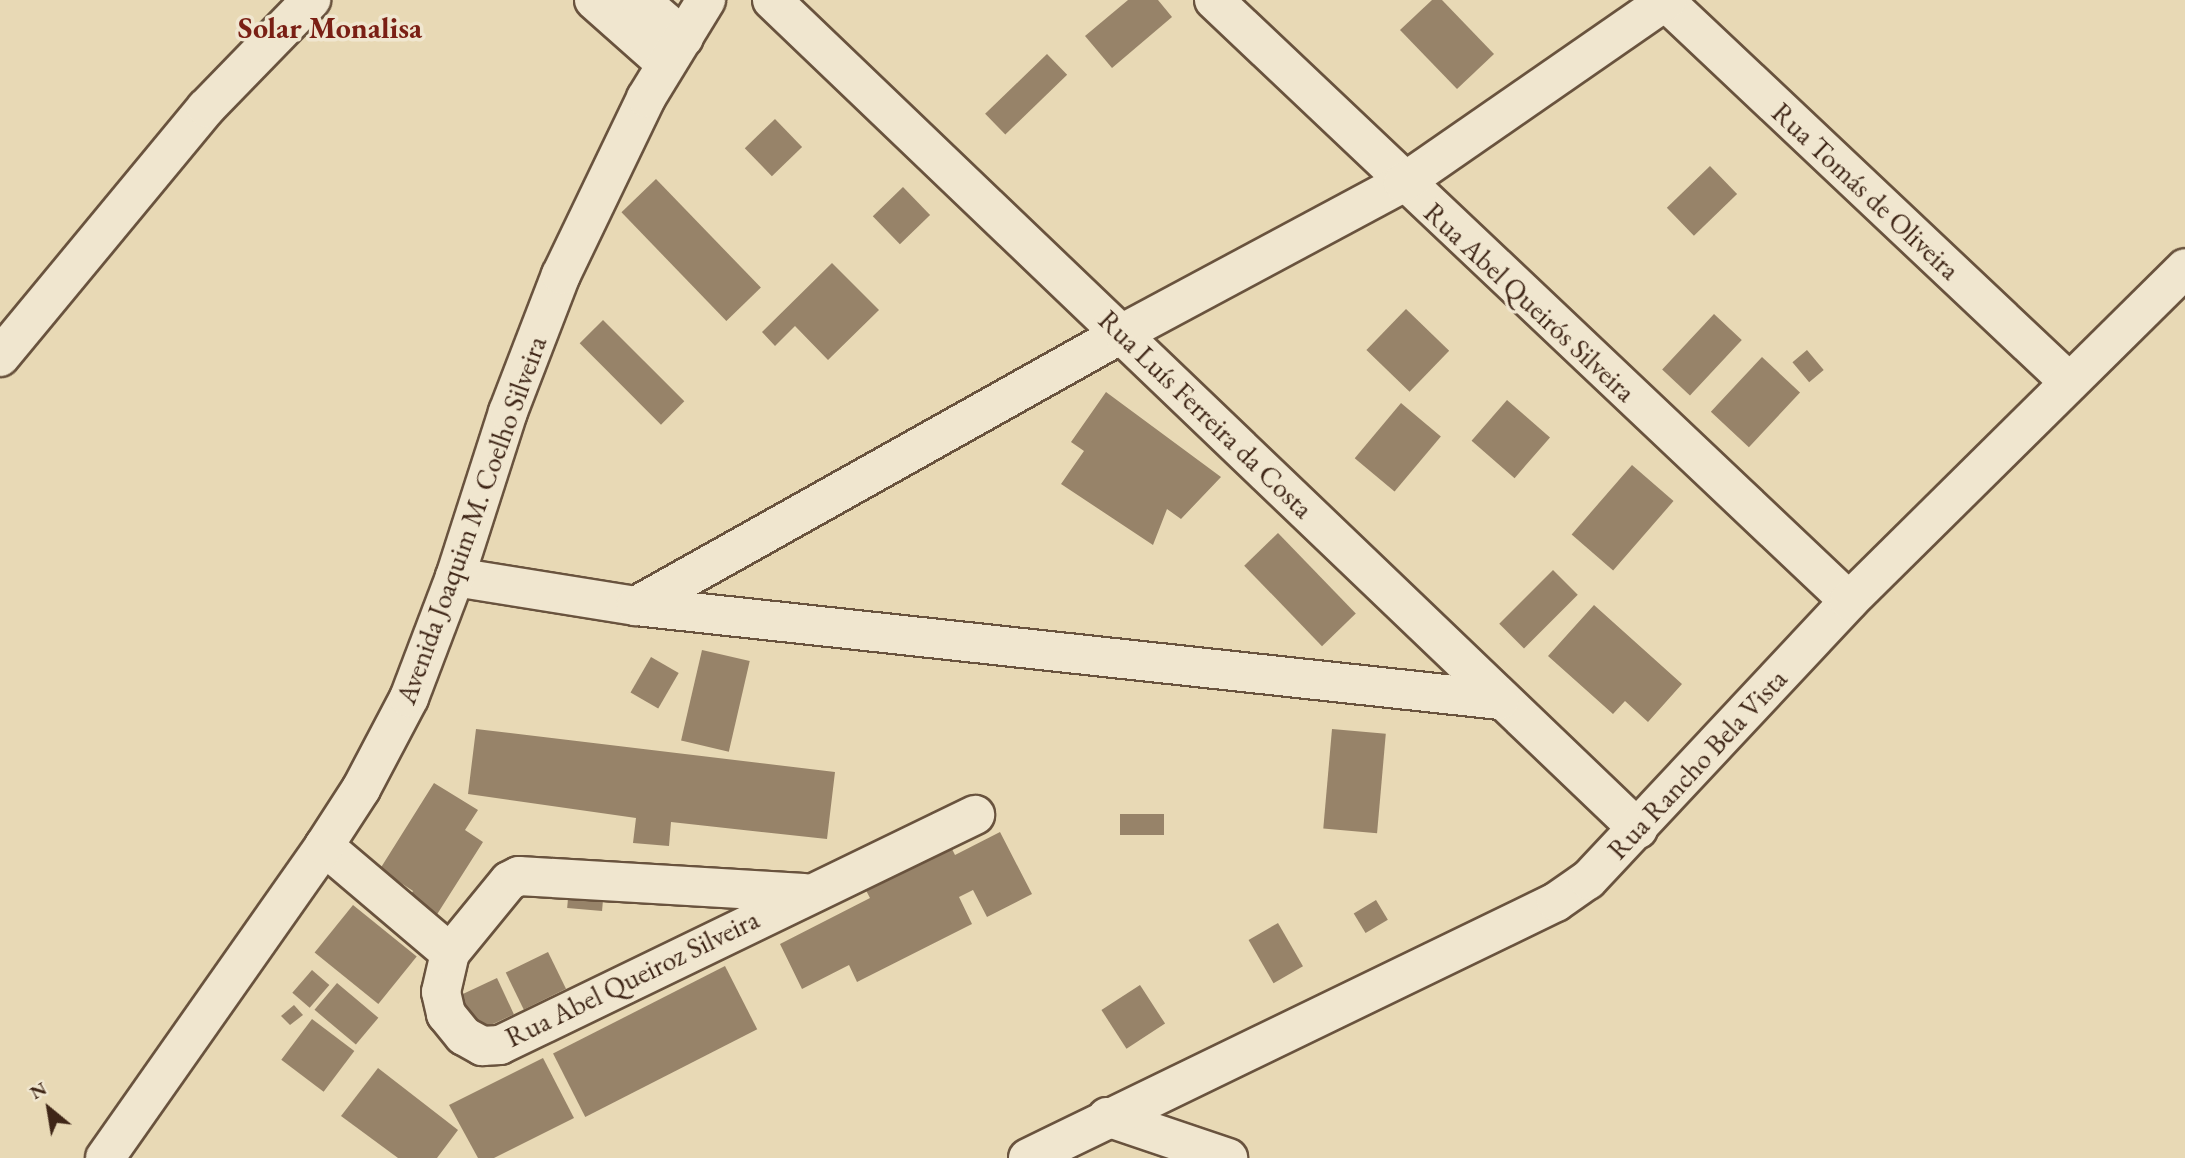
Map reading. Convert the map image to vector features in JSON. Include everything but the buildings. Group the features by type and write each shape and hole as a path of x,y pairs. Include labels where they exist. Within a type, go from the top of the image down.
{"street":[{"path":"0,357 206,108 311,0"},
{"path":"594,0 675,50"},
{"path":"640,0 675,50"},
{"name":"Avenida Joaquim M. Coelho Silveira","path":"106,1158 324,846 361,789 409,698 455,577 508,412 561,275 608,170 706,0"},
{"name":"Rua Luís Ferreira da Costa","path":"772,0 1123,333 1500,700 1638,830"},
{"name":"Rua Abel Queirós Silveira","path":"1214,0 1403,183 1849,601"},
{"path":"636,606 1123,333 1403,183 1665,1"},
{"name":"Rua Tomás de Oliveira","path":"1665,1 2068,381"},
{"name":"Rua Rancho Bela Vista","path":"1028,1158 1107,1117 1556,902 1588,880 1638,830 1849,601 2185,268"},
{"path":"455,577 636,606 1500,700"},
{"name":"Rua Abel Queiroz Silveira","path":"805,893 519,876 509,881 450,953 441,992 446,1014 464,1036 482,1046 500,1045 805,893 975,814"},
{"path":"324,846 450,953"},
{"path":"1107,1117 1228,1158"}],"district":[{"name":"Solar Monalisa","path":"330,28"}]}
